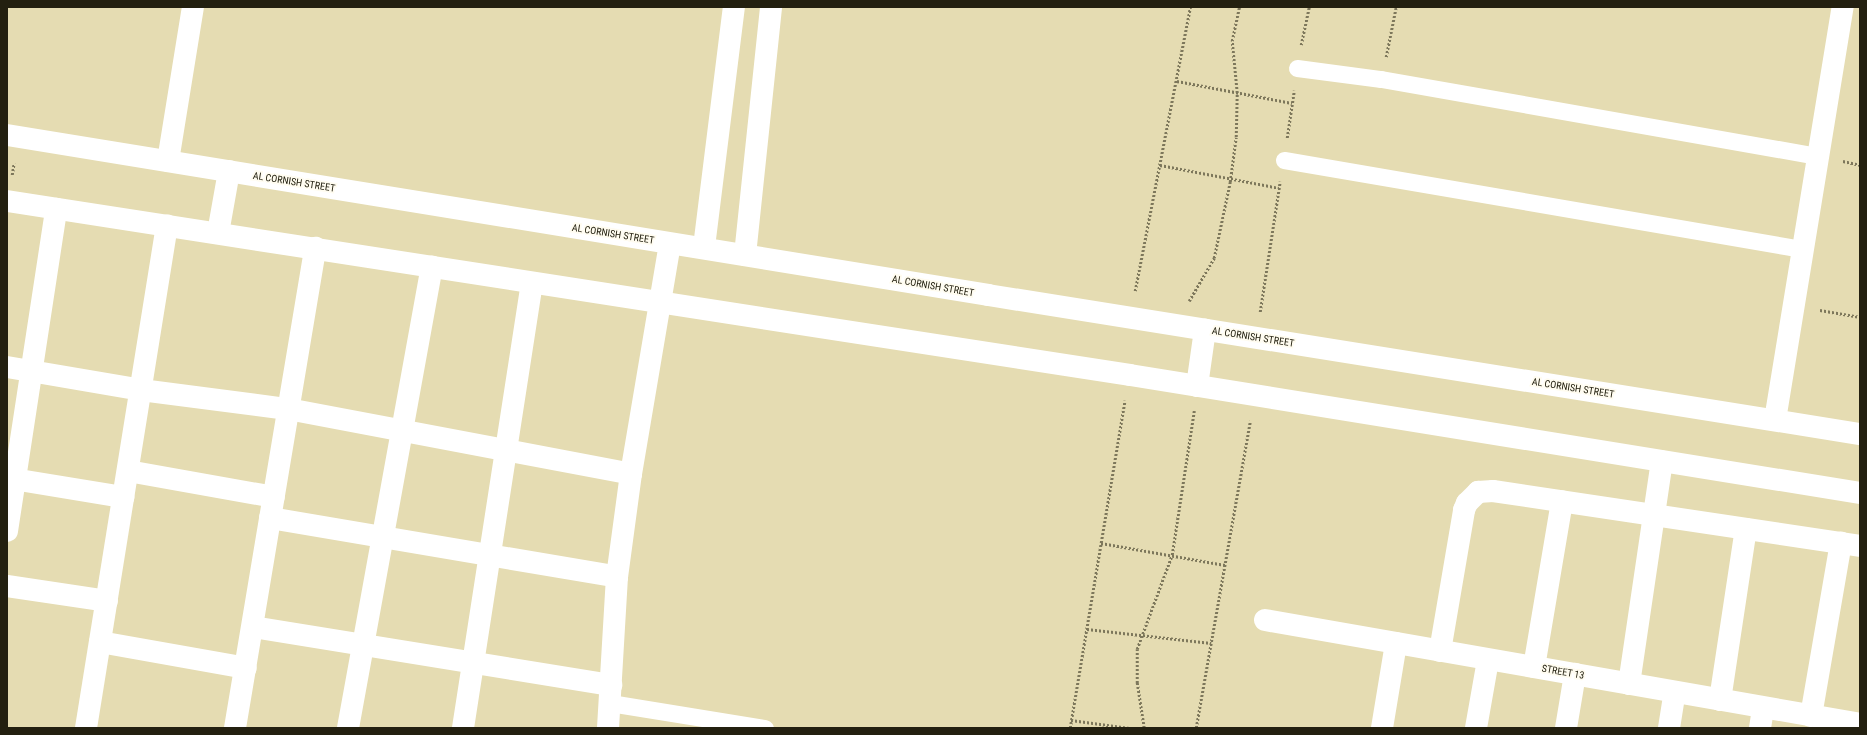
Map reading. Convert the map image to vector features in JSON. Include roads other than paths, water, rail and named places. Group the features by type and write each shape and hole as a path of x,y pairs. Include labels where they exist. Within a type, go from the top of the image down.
{"street":[{"path":"168,161 193,7"},
{"path":"704,247 734,7"},
{"path":"745,255 771,7"},
{"path":"1775,420 1843,7"},
{"name":"AL CORNISH STREET","path":"12,135 670,244 704,247 1130,318 1860,434"},
{"path":"218,233 229,171"},
{"path":"8,201 1130,375 1860,493"},
{"path":"7,531 11,479 31,371 56,209"},
{"path":"86,728 167,225"},
{"path":"608,728 617,577 631,474 670,244"},
{"path":"236,728 314,248"},
{"path":"348,728 432,267"},
{"path":"463,728 532,282"},
{"path":"1198,386 1205,330"},
{"path":"7,367 141,390 288,409 631,474"},
{"path":"1629,684 1662,461"},
{"path":"128,471 274,497"},
{"path":"11,479 123,497"},
{"path":"1440,651 1464,510 1472,496 1485,490 1850,545 1811,716"},
{"path":"1534,667 1562,501"},
{"path":"270,518 617,577"},
{"path":"1720,700 1746,529"},
{"path":"7,586 107,601"},
{"name":"STREET 13","path":"1265,620 1720,700 1762,718 1811,716 1860,724"},
{"path":"253,627 474,662 610,694"},
{"path":"100,642 246,668"},
{"path":"1382,728 1396,643"},
{"path":"1476,728 1488,660"},
{"path":"1566,728 1575,674"},
{"path":"1670,728 1675,692"}],"lane":[{"path":"1297,68 1381,79 1819,156"},
{"path":"1284,160 1802,249"},
{"path":"610,694 765,728"}]}
